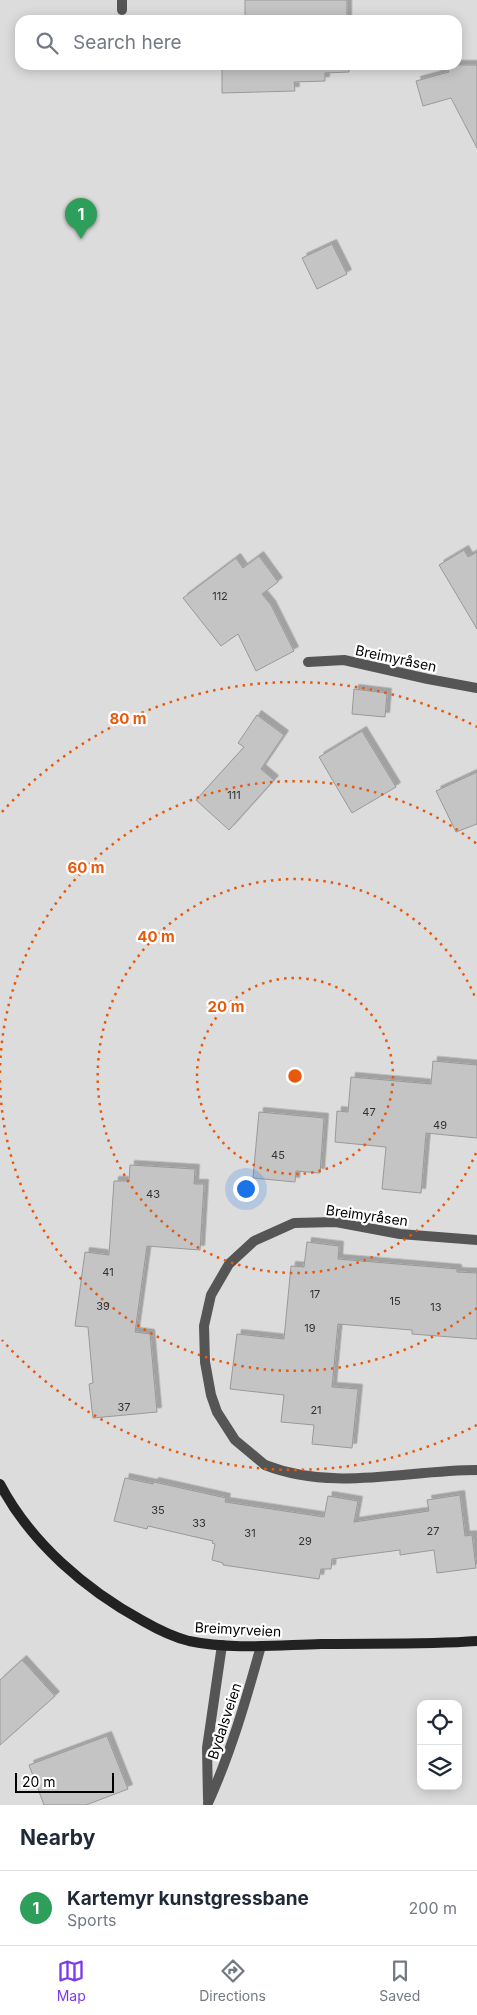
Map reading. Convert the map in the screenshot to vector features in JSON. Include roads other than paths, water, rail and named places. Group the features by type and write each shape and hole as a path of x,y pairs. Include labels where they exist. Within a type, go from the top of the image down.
{"street":[{"name":"Breimyråsen","path":"308,662 344,660 477,688"},
{"name":"Breimyråsen","path":"477,1240 400,1234 336,1222 294,1223 254,1241 229,1264 211,1296 204,1326 204,1362 211,1395 217,1412 235,1440 265,1465 301,1476 350,1480 477,1470"},
{"name":"Breimyrveien","path":"0,1484 27,1524 56,1557 84,1583 123,1610 159,1630 187,1640 222,1645 261,1646 431,1644 477,1641"},
{"name":"Bydalsveien","path":"208,1804 207,1748 222,1645"},
{"name":"Bydalsveien","path":"208,1804 225,1766 238,1729 261,1646"}],"place":[{"name":"Kartemyr kunstgressbane","path":"81,239"}]}
